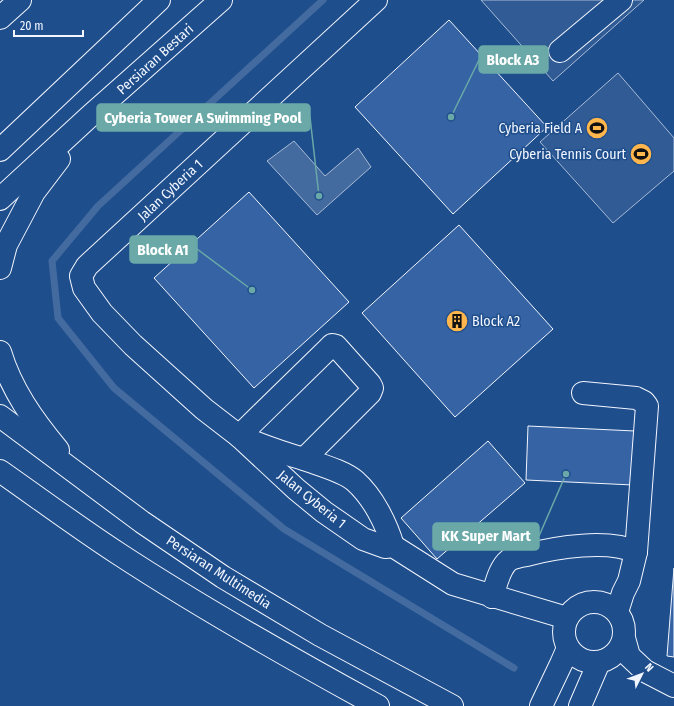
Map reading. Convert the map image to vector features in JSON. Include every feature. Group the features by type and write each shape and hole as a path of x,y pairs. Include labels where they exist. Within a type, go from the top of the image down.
{"street":[{"path":"0,18 20,0"},
{"path":"0,150 159,0"},
{"name":"Persiaran Bestari","path":"0,199 90,116 221,0"},
{"name":"Jalan Cyberia 1","path":"376,0 87,266 81,276 84,288 102,313 133,345 204,409 239,436 296,489 324,512 363,539 385,547 393,546 453,584 567,618"},
{"path":"560,51 621,0"},
{"path":"0,268 6,244 34,192 90,116"},
{"name":"Jalan Cyberia 1","path":"239,436 332,345 336,346 372,388 370,393 304,460"},
{"path":"0,352 15,390 37,425 62,455 109,498"},
{"path":"583,393 636,398 644,402 647,406 636,552 629,581 623,593 617,612"},
{"name":"Persiaran Multimedia","path":"0,416 142,522 223,577 320,635 452,706"},
{"name":"Jalan Cyberia 1","path":"239,436 304,460 327,466 354,480 369,497 381,516 390,534 393,546"},
{"path":"0,471 118,554 201,606 279,652 378,706"},
{"path":"492,596 502,570 509,561 514,558 547,549 582,546 614,547 630,549 636,552"},
{"path":"624,638 621,647 608,660 590,662 581,660 568,648 564,638 564,628 567,618 578,606 594,602 603,603 611,607 617,612 622,620 624,638 629,656 645,671 674,686"},
{"path":"541,706 568,648"},
{"path":"580,706 599,662"}],"shaded area":[{"path":"481,0 644,0 553,81"},
{"path":"618,73 674,138 674,171 613,223 540,142"},
{"path":"294,141 325,176 358,148 371,167 317,215 267,161"}],"building":[{"path":"449,20 547,127 453,214 355,107"},
{"path":"249,192 349,302 254,388 154,278"},
{"name":"Block A2","path":"459,225 553,329 455,417 362,313"},
{"path":"528,426 635,431 633,485 526,480"},
{"path":"488,441 525,483 437,559 401,518"},
{"path":"674,568 674,657 667,656"}],"waterway":[{"path":"323,0 98,206 52,261 58,318 114,388 284,529 514,668"}],"place":[{"name":"Block A3","path":"451,117"},
{"name":"Cyberia Field A","path":"597,128"},
{"name":"Cyberia Tennis Court","path":"641,154"},
{"name":"Cyberia Tower A Swimming Pool","path":"319,196"},
{"name":"Block A1","path":"252,290"},
{"name":"Block A2","path":"457,321"},
{"name":"KK Super Mart","path":"566,474"}]}
